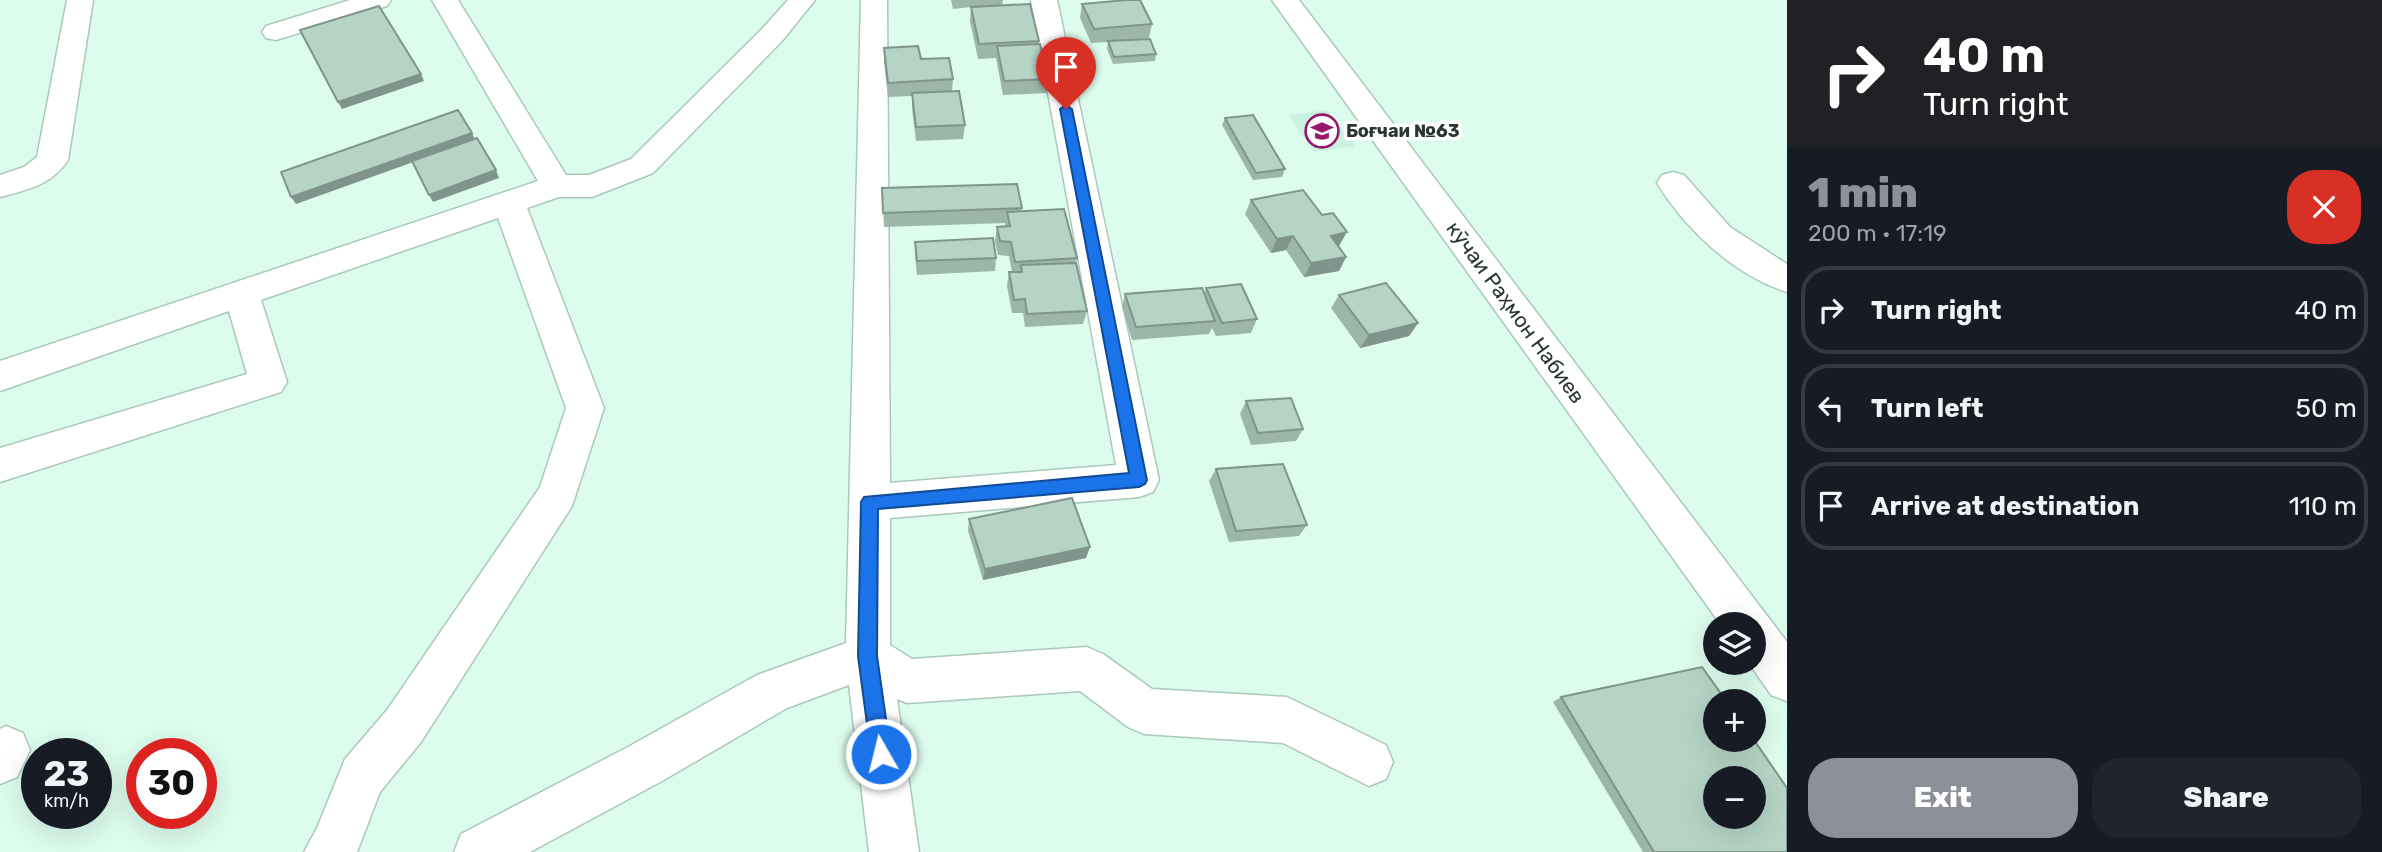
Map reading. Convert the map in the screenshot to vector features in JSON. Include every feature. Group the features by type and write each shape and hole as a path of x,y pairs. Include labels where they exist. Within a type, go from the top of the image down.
{"street":[{"path":"0,186 23,181 44,171 52,160 80,0"},
{"path":"276,32 378,0"},
{"path":"445,0 557,186"},
{"path":"0,376 557,186 592,186 642,166 772,35 802,0"},
{"path":"874,0 868,656 894,852"},
{"path":"870,502 1139,480 1044,0"},
{"name":"кӯчаи Раҳмон Набиев","path":"1285,0 1737,612"},
{"path":"1673,183 1718,235 1767,269 1787,279"},
{"path":"336,850 362,776 404,726 558,494 585,408 509,202"},
{"path":"0,465 268,382 241,292"},
{"path":"1766,650 1787,679"},
{"path":"868,656 907,681 1087,669 1144,711 1287,720 1369,762"},
{"path":"479,852 645,764 773,691 868,656"}],"shaded area":[{"name":"Боғчаи №63","path":"1328,110 1355,146 1314,152 1289,115"}],"building":[{"path":"1140,0 1152,24 1094,29 1082,4"},
{"path":"1030,4 1039,41 979,44 971,7"},
{"path":"379,6 421,74 338,102 300,30"},
{"path":"1150,39 1156,54 1114,57 1108,41"},
{"path":"1040,44 1049,79 1004,81 997,46"},
{"path":"918,46 921,59 949,58 953,79 888,83 884,48"},
{"path":"959,91 965,125 916,127 912,93"},
{"path":"458,110 472,133 291,197 281,172"},
{"path":"1253,115 1285,169 1256,173 1225,118"},
{"path":"477,138 496,170 429,195 412,161"},
{"path":"1017,184 1022,208 883,213 882,188"},
{"path":"1303,190 1322,215 1333,213 1347,232 1331,236 1346,257 1311,263 1293,236 1277,239 1251,200"},
{"path":"1064,209 1077,258 1015,262 1011,242 1000,241 997,227 1010,226 1007,212"},
{"path":"993,238 996,258 917,261 915,242"},
{"path":"1076,263 1087,311 1027,314 1025,299 1014,300 1009,272 1022,272 1021,265"},
{"path":"1386,283 1418,323 1369,335 1339,295"},
{"path":"1241,284 1257,319 1222,323 1206,288"},
{"path":"1202,288 1215,321 1136,327 1125,294"},
{"path":"1291,398 1303,429 1258,433 1246,401"},
{"path":"1283,464 1307,525 1236,531 1216,469"},
{"path":"1072,498 1090,547 985,569 969,519"},
{"path":"1702,667 1703,675 1708,675 1718,689 1703,689 1703,752 1762,752 1787,788 1787,852 1654,852 1561,697"}],"place":[{"name":"Боғчаи №63","path":"1322,131"}],"route":[{"path":"881,754 868,656 870,502 1139,480 1066,109"}]}
